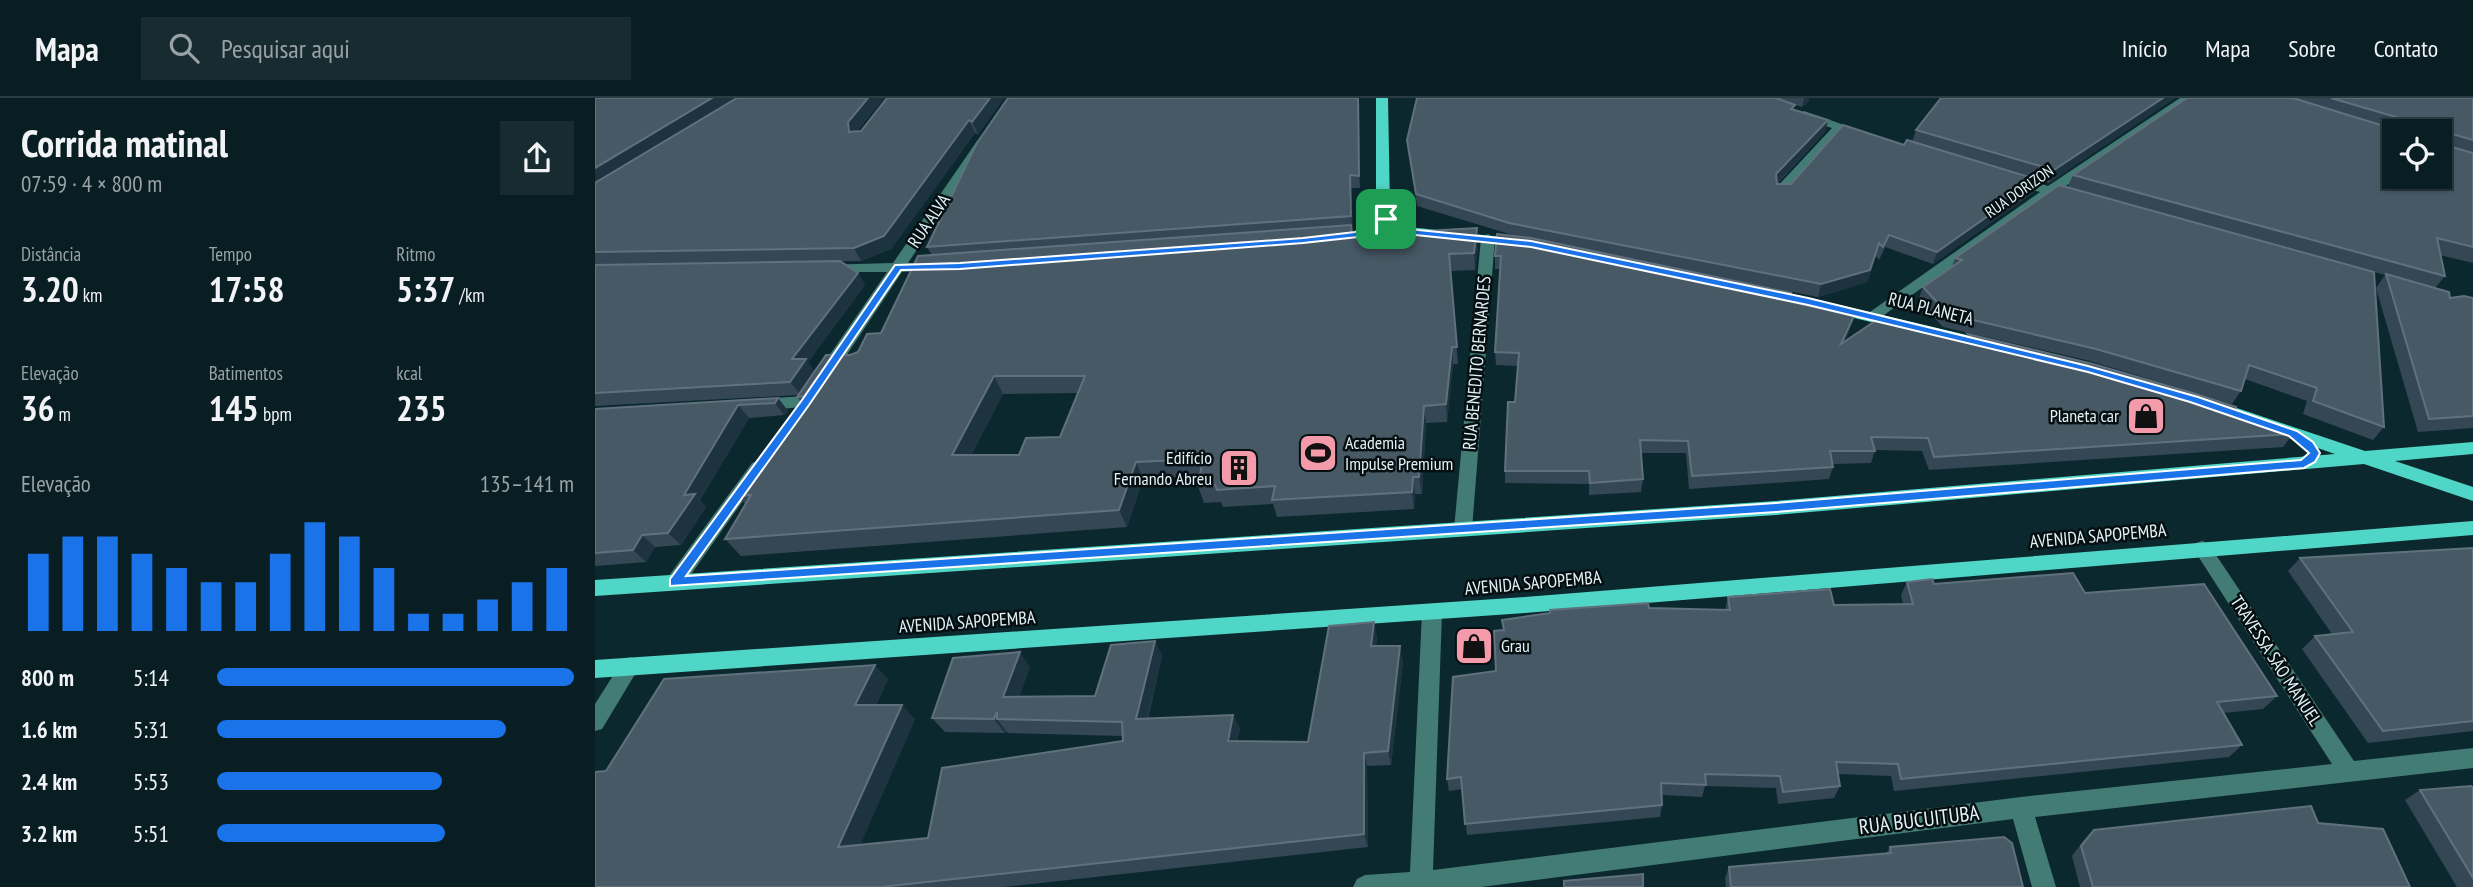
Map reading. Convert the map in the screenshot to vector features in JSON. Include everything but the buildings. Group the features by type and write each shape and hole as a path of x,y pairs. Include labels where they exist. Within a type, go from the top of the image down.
{"main road":[{"path":"1382,98 1383,208 1386,219 1406,231 1531,244"},
{"name":"RUA PLANETA","path":"1755,291 2007,349"},
{"path":"2219,408 2473,494"},
{"path":"2293,433 2309,444 2314,453 2312,459 2304,464"},
{"path":"595,588 1776,508 2473,449"},
{"name":"AVENIDA SAPOPEMBA","path":"595,669 1431,612 2473,528"}],"street":[{"name":"RUA DORIZON","path":"1872,317 2050,190 2188,98"},
{"path":"1789,110 1878,139"},
{"path":"1781,191 1840,126"},
{"name":"RUA ALVA","path":"740,406 801,408 991,130"},
{"path":"2003,177 2082,200"},
{"path":"1386,219 1351,235 1406,231"},
{"name":"RUA BENEDITO BERNARDES","path":"1463,529 1487,238"},
{"path":"816,268 948,266"},
{"path":"675,582 765,458"},
{"name":"TRAVESSA SÃO MANUEL","path":"2202,548 2350,773"},
{"path":"1421,883 1431,612"},
{"path":"595,722 630,666"},
{"name":"RUA BUCUITUBA","path":"1366,887 1421,883 2021,808 2473,758"},
{"path":"2021,808 2044,887"}],"place":[{"name":"Planeta car","path":"2146,416"},
{"name":"Academia Impulse Premium","path":"1318,453"},
{"name":"Edifício Fernando Abreu","path":"1239,468"},
{"name":"Grau","path":"1474,646"}],"route":[{"path":"1386,219 1406,231 1531,244 1808,302 2088,369 2293,433 2309,444 2314,453 2312,459 2304,464 1776,508 675,582 806,402 899,267 960,266 1303,241 1358,234 1386,219"}]}
